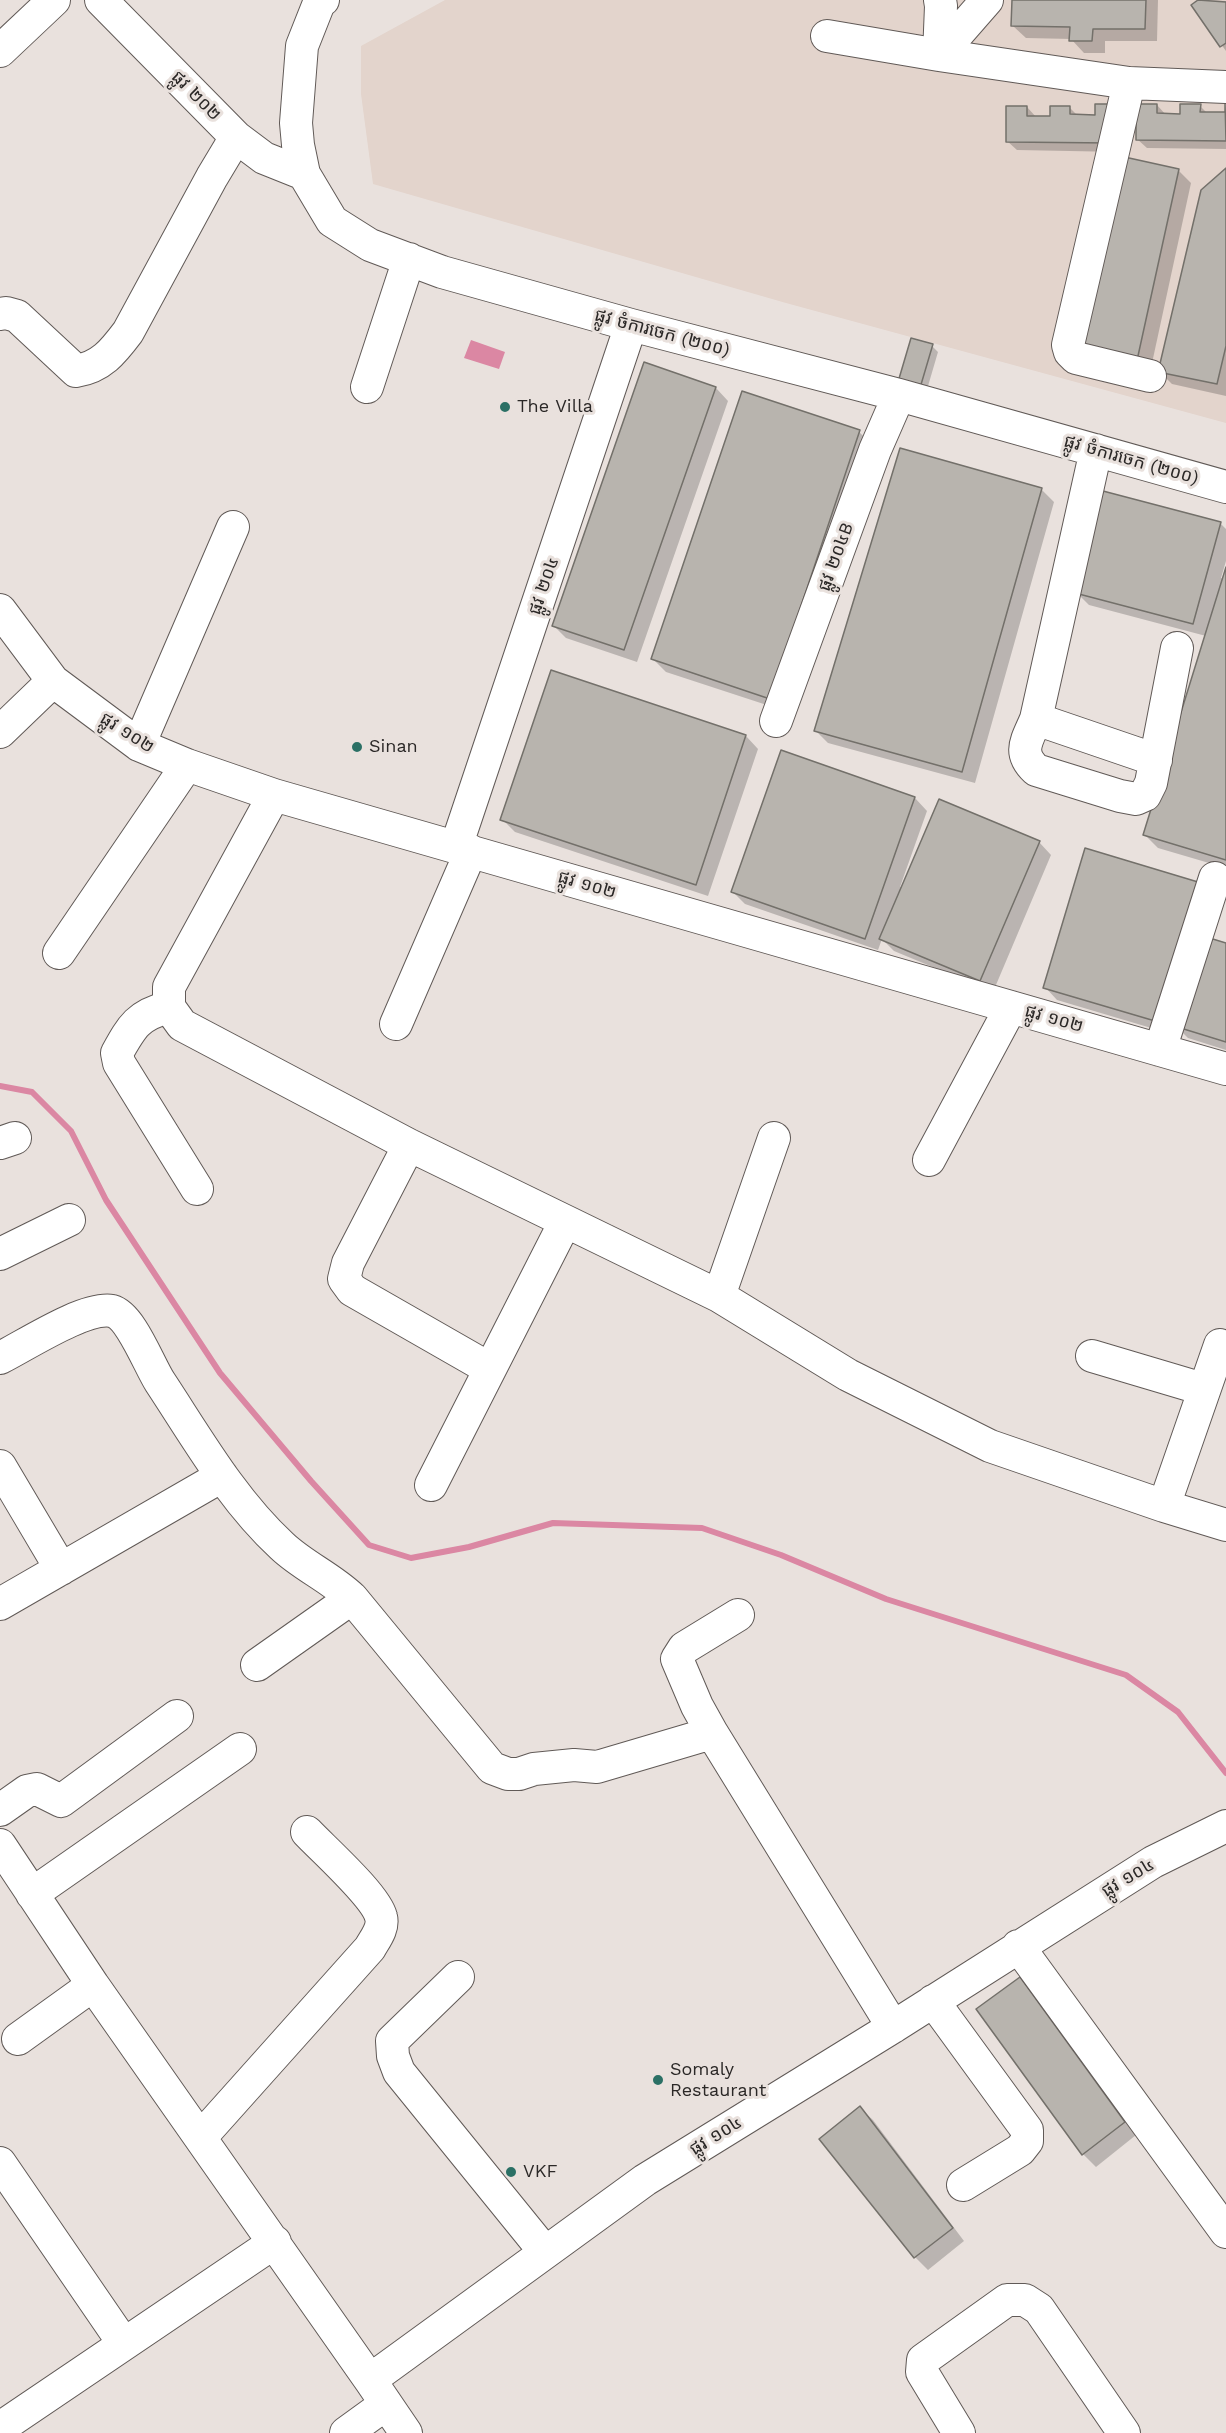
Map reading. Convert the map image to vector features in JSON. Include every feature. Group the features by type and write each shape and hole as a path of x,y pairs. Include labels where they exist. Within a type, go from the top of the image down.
{"street":[{"path":"0,51 54,0"},
{"name":"ផ្លូវ ២០២","path":"100,0 236,137 264,158 304,174"},
{"name":"ផ្លូវ ចំការចេក (២០០)","path":"323,0 319,3 303,46 296,123 304,174 332,221 370,245 442,272 631,326 899,395 1226,487"},
{"path":"939,55 940,0"},
{"path":"939,55 987,0"},
{"path":"826,36 939,55 1129,82 1226,87"},
{"path":"1129,82 1068,345 1070,352 1076,358 1150,376"},
{"path":"0,314 17,316 76,371 93,369 115,349 128,332 236,137"},
{"path":"368,387 409,259"},
{"name":"ផ្លូវ ២០៤","path":"396,1024 464,849 631,326"},
{"name":"ផ្លូវ ២០៤B","path":"776,721 875,450 899,395"},
{"path":"1096,450 1036,719 1024,749 1027,761 1036,770 1136,799 1145,795 1151,783 1156,760 1176,648"},
{"path":"139,745 233,528"},
{"name":"ផ្លូវ ១០២","path":"0,610 54,681 139,745 187,765 274,795 1226,1069"},
{"path":"0,732 54,681"},
{"path":"1036,719 1156,760"},
{"path":"59,953 187,765"},
{"path":"274,795 169,987 169,1007 182,1024 409,1145 719,1296 848,1375 990,1446 1226,1525"},
{"path":"1160,1050 1215,878"},
{"path":"169,1007 150,1012 132,1028 117,1053 119,1062 197,1189"},
{"path":"929,1160 1011,1007"},
{"path":"719,1296 774,1138"},
{"path":"409,1145 348,1263 344,1279 352,1290 490,1369"},
{"path":"0,1254 69,1220"},
{"path":"431,1485 565,1222"},
{"path":"0,1359 78,1317 99,1310 115,1312 126,1321 156,1375 222,1476 261,1525 283,1548 335,1582 352,1598 492,1768 508,1774 519,1774 574,1765 597,1767 712,1732"},
{"path":"1164,1506 1220,1345"},
{"path":"1092,1356 1203,1389"},
{"path":"0,1466 61,1569"},
{"path":"0,1604 222,1476"},
{"path":"257,1665 352,1598"},
{"path":"738,1615 684,1648 677,1659 697,1706 712,1732 893,2026"},
{"path":"0,1810 27,1791 38,1789 61,1801 177,1716"},
{"path":"32,1894 240,1749"},
{"name":"ផ្លូវ ១០៤","path":"346,2433 378,2392 545,2252 645,2180 1153,1862 1226,1826"},
{"path":"201,2136 370,1948 380,1930 382,1918 372,1900 307,1832"},
{"path":"0,1845 93,1984 406,2433"},
{"path":"1018,1946 1226,2232"},
{"path":"458,1977 392,2041 393,2056 399,2072 545,2252"},
{"path":"18,2039 93,1984"},
{"path":"933,2001 1027,2130 1027,2141 1020,2150 963,2185"},
{"path":"0,2163 124,2344"},
{"path":"0,2428 275,2242"},
{"path":"959,2433 922,2372 923,2360 1007,2300 1025,2301 1039,2309 1124,2433"}],"shaded area":[{"path":"445,0 1226,0 1226,423 786,303 373,184 361,94 361,46"},
{"path":"471,340 505,352 499,369 464,358"}],"building":[{"path":"1012,0 1146,0 1145,29 1093,29 1092,41 1069,41 1070,27 1011,26"},
{"path":"1198,0 1226,2 1226,43 1220,47 1191,5"},
{"path":"1225,102 1226,141 1136,140 1136,104 1157,104 1157,113 1180,114 1180,104 1201,104 1200,112 1225,112"},
{"path":"1095,104 1113,104 1112,143 1006,142 1006,106 1027,106 1027,116 1050,116 1050,106 1070,106 1070,114 1095,115"},
{"path":"1120,156 1179,169 1136,365 1077,353"},
{"path":"1226,168 1226,346 1217,384 1158,372 1201,190"},
{"path":"911,338 933,344 920,388 898,382"},
{"path":"644,362 716,387 624,650 552,626"},
{"path":"742,391 860,430 770,699 651,659"},
{"path":"900,448 1042,488 962,772 814,731"},
{"path":"1103,491 1221,522 1193,624 1075,593"},
{"path":"1226,567 1226,860 1143,835"},
{"path":"551,670 746,735 696,885 500,820"},
{"path":"781,750 915,797 865,939 731,892"},
{"path":"939,799 1040,841 980,981 879,939"},
{"path":"1085,848 1198,882 1155,1021 1043,988"},
{"path":"1203,936 1226,943 1226,1042 1174,1026"},
{"path":"1020,1977 1125,2122 1082,2155 976,2009"},
{"path":"860,2106 953,2228 914,2258 819,2139"}],"waterway":[{"path":"0,1086 32,1092 71,1131 106,1200 220,1373 311,1481 369,1545 411,1558 469,1547 553,1523 702,1528 781,1555 886,1599 1126,1675 1178,1712 1226,1773"}],"place":[{"name":"The Villa","path":"505,407"},
{"name":"Sinan","path":"357,747"},
{"name":"Somaly Restaurant","path":"658,2080"},
{"name":"VKF","path":"511,2172"}]}
